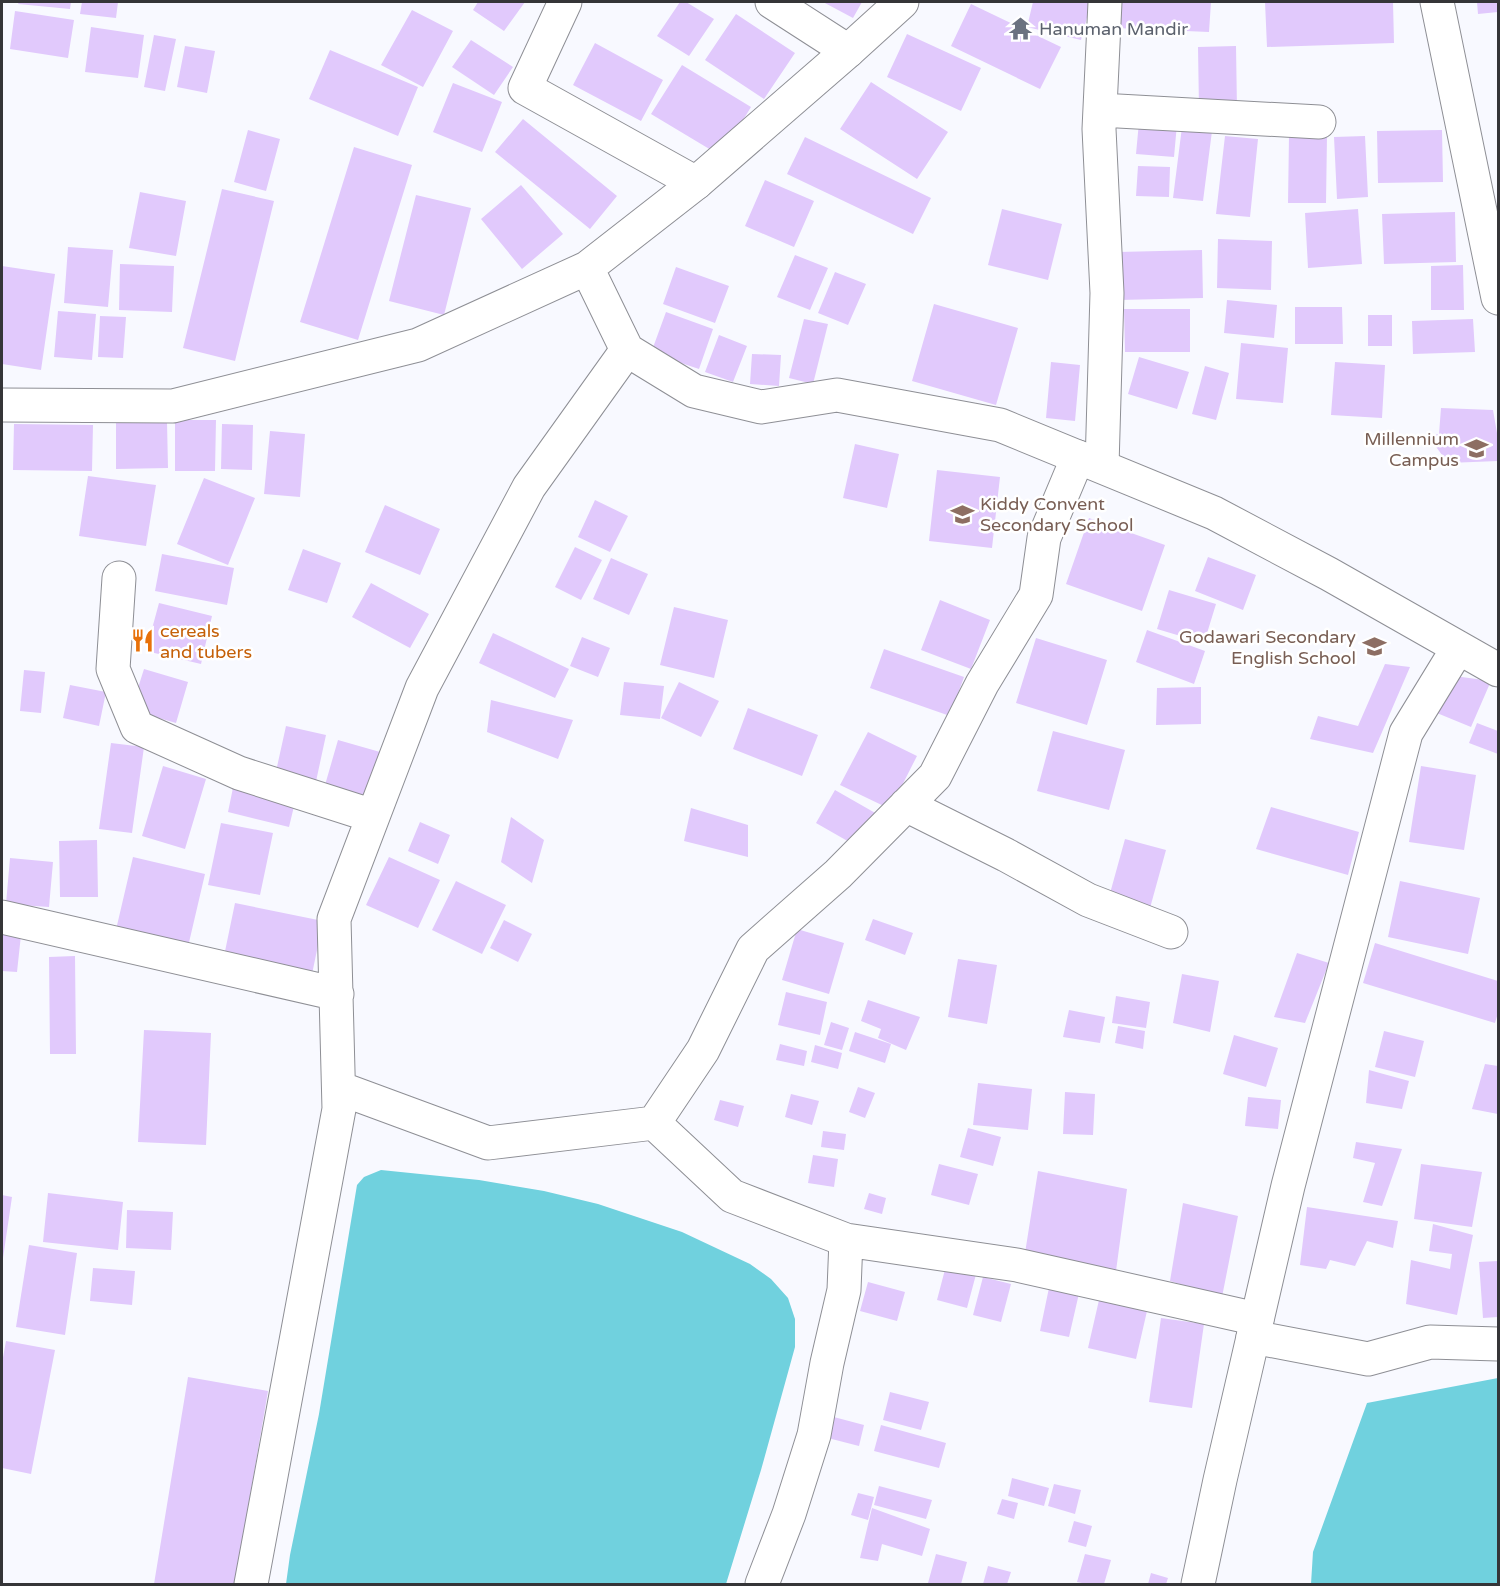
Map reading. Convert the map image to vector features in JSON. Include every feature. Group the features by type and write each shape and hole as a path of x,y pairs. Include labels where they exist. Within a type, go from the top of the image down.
{"street":[{"path":"565,2 525,88 696,183"},
{"path":"772,2 848,51"},
{"path":"2,405 173,406 418,345 587,268 696,183 902,2"},
{"path":"339,1088 488,1143 654,1123 703,1050 753,949 838,874 935,776 982,684 1036,595 1044,538 1090,462 1107,293 1099,129 1105,2"},
{"path":"1441,9 1498,298"},
{"path":"1100,110 1319,122"},
{"path":"587,268 627,350 694,391 761,407 837,394 1000,425 1214,513 1329,574 1498,670"},
{"path":"251,1584 339,1110 334,919 422,688 529,487 627,350"},
{"path":"119,578 113,669 137,727 238,773 374,816"},
{"path":"1198,1584 1288,1186 1406,734 1458,648"},
{"path":"906,805 1006,855 1088,900 1171,932"},
{"path":"2,917 337,994"},
{"path":"654,1123 732,1196 846,1240 1017,1265 1368,1359 1430,1342 1498,1344"},
{"path":"762,1584 789,1514 814,1435 827,1363 844,1290 846,1240"}],"water":[{"path":"381,1170 479,1180 544,1191 598,1204 682,1232 750,1264 771,1279 788,1298 795,1319 795,1347 726,1584 286,1584 319,1414 357,1185 364,1177"},
{"path":"1498,1378 1498,1584 1311,1584 1313,1552 1367,1403"}],"building":[{"path":"19,2 71,2 70,9 18,4"},
{"path":"82,2 118,2 116,18 80,14"},
{"path":"478,2 525,2 504,31 473,10"},
{"path":"680,2 686,2 714,19 689,56 657,36"},
{"path":"823,2 862,2 853,18"},
{"path":"1033,2 1091,2 1081,40 1027,27"},
{"path":"1118,2 1211,2 1209,32 1116,28"},
{"path":"1265,2 1393,2 1394,43 1267,47"},
{"path":"1477,2 1498,2 1498,12 1478,14"},
{"path":"971,4 1061,47 1040,89 951,46"},
{"path":"412,10 453,31 423,87 381,65"},
{"path":"15,11 74,20 68,58 10,49"},
{"path":"736,14 795,53 764,99 705,60"},
{"path":"91,27 144,35 138,78 85,72"},
{"path":"907,34 981,68 961,111 887,77"},
{"path":"154,35 176,39 165,91 144,87"},
{"path":"471,40 513,67 494,95 452,67"},
{"path":"595,43 663,80 641,121 573,85"},
{"path":"185,46 215,51 207,93 177,87"},
{"path":"1236,46 1237,110 1199,109 1198,47"},
{"path":"330,50 418,87 398,136 309,99"},
{"path":"682,65 751,107 721,156 651,114"},
{"path":"871,82 948,132 917,179 840,129"},
{"path":"453,83 502,102 482,152 433,132"},
{"path":"523,119 617,196 590,229 495,152"},
{"path":"1139,122 1177,124 1174,157 1136,154"},
{"path":"1182,127 1212,131 1203,201 1173,198"},
{"path":"248,130 280,139 266,191 234,182"},
{"path":"1442,130 1443,182 1378,183 1377,131"},
{"path":"1225,136 1258,139 1250,217 1216,214"},
{"path":"1289,136 1327,136 1326,203 1288,203"},
{"path":"1365,136 1368,197 1337,199 1334,137"},
{"path":"805,137 931,198 913,234 787,174"},
{"path":"354,147 412,165 358,340 300,322"},
{"path":"1138,166 1170,167 1169,197 1136,196"},
{"path":"765,180 814,201 794,247 745,226"},
{"path":"521,185 563,234 522,269 481,219"},
{"path":"222,189 274,201 235,361 183,348"},
{"path":"140,192 186,201 176,256 129,248"},
{"path":"416,195 471,208 444,315 389,301"},
{"path":"1002,209 1062,224 1048,280 988,265"},
{"path":"1358,209 1362,264 1308,268 1305,213"},
{"path":"1455,212 1456,262 1384,264 1382,214"},
{"path":"1218,239 1272,241 1271,290 1217,288"},
{"path":"68,247 113,250 108,307 64,303"},
{"path":"1202,250 1203,298 1119,300 1118,252"},
{"path":"795,255 828,268 810,310 777,297"},
{"path":"120,264 174,266 172,312 119,310"},
{"path":"1463,265 1464,310 1431,310 1431,266"},
{"path":"2,266 55,274 41,370 2,364"},
{"path":"676,267 729,286 715,323 663,304"},
{"path":"835,272 866,284 848,325 818,313"},
{"path":"1227,300 1277,305 1274,338 1224,333"},
{"path":"934,304 1018,328 996,405 912,381"},
{"path":"1295,307 1342,307 1343,344 1295,344"},
{"path":"1124,309 1190,309 1190,352 1125,352"},
{"path":"58,311 96,314 92,360 54,357"},
{"path":"666,312 713,329 699,369 651,353"},
{"path":"1368,315 1392,315 1392,346 1368,346"},
{"path":"100,316 126,317 123,358 98,357"},
{"path":"804,319 828,324 813,384 789,378"},
{"path":"1473,319 1475,352 1413,354 1412,321"},
{"path":"719,335 747,346 733,382 705,372"},
{"path":"1241,343 1288,348 1283,403 1236,399"},
{"path":"752,354 781,355 779,386 750,384"},
{"path":"1139,357 1189,372 1177,409 1128,394"},
{"path":"1051,362 1080,365 1075,421 1046,418"},
{"path":"1335,362 1385,365 1382,418 1331,415"},
{"path":"1205,366 1229,373 1216,420 1192,414"},
{"path":"1441,408 1493,410 1498,434 1498,461 1448,463 1428,436 1439,434"},
{"path":"175,420 216,420 215,471 175,471"},
{"path":"116,422 167,422 168,468 116,469"},
{"path":"14,424 93,425 92,471 13,470"},
{"path":"222,424 253,425 252,470 221,469"},
{"path":"270,431 305,434 300,497 264,494"},
{"path":"855,444 899,454 887,508 843,498"},
{"path":"937,470 1000,477 992,548 929,541"},
{"path":"88,476 156,485 146,546 79,536"},
{"path":"204,478 255,498 228,565 177,544"},
{"path":"595,500 628,516 610,552 578,537"},
{"path":"385,505 440,529 420,575 365,552"},
{"path":"1089,518 1165,545 1142,611 1066,584"},
{"path":"575,547 602,560 581,600 555,587"},
{"path":"303,549 341,563 327,603 288,590"},
{"path":"162,554 234,568 227,605 155,591"},
{"path":"1208,557 1256,575 1243,610 1195,591"},
{"path":"611,558 648,574 629,615 593,599"},
{"path":"371,583 429,614 410,648 352,617"},
{"path":"1169,590 1216,604 1204,643 1157,629"},
{"path":"940,600 990,620 971,669 921,650"},
{"path":"159,603 212,616 201,664 146,651"},
{"path":"674,607 728,620 714,678 660,665"},
{"path":"1147,630 1205,651 1194,684 1136,662"},
{"path":"493,633 569,669 555,698 479,663"},
{"path":"582,637 610,648 598,677 570,666"},
{"path":"1036,638 1107,660 1087,725 1016,703"},
{"path":"884,649 964,677 950,716 870,688"},
{"path":"1385,664 1410,667 1373,753 1310,739 1318,716 1358,726"},
{"path":"144,669 188,682 176,723 131,710"},
{"path":"24,670 45,672 41,713 20,711"},
{"path":"1447,675 1491,681 1471,727 1432,711"},
{"path":"624,682 664,686 660,719 620,715"},
{"path":"679,682 719,701 701,737 661,718"},
{"path":"70,685 106,692 99,726 63,718"},
{"path":"1201,687 1201,724 1156,725 1157,688"},
{"path":"491,700 573,720 558,759 487,732"},
{"path":"748,708 818,735 802,776 733,749"},
{"path":"1477,723 1498,731 1498,754 1469,743"},
{"path":"286,726 326,735 315,786 275,776"},
{"path":"1053,731 1125,750 1109,810 1037,791"},
{"path":"868,732 917,756 890,809 840,785"},
{"path":"338,740 380,752 364,804 323,792"},
{"path":"111,743 144,747 132,833 99,829"},
{"path":"163,766 206,779 185,849 142,836"},
{"path":"1421,766 1476,775 1464,850 1409,842"},
{"path":"234,783 296,798 289,827 228,812"},
{"path":"835,790 877,814 858,847 816,823"},
{"path":"1271,807 1359,832 1348,875 1256,849"},
{"path":"691,808 748,825 748,857 684,841"},
{"path":"511,817 544,840 532,883 501,862"},
{"path":"420,822 450,835 438,864 408,851"},
{"path":"221,823 273,833 260,895 208,885"},
{"path":"1125,839 1166,850 1150,908 1109,897"},
{"path":"97,840 98,897 60,897 59,841"},
{"path":"133,857 205,874 187,951 115,934"},
{"path":"389,857 440,880 418,928 366,905"},
{"path":"10,858 53,862 49,907 6,904"},
{"path":"456,881 506,905 482,954 432,930"},
{"path":"1400,881 1480,898 1468,954 1388,937"},
{"path":"235,903 323,921 311,979 223,961"},
{"path":"873,919 913,933 905,955 865,940"},
{"path":"504,920 532,934 518,962 490,948"},
{"path":"797,929 844,943 829,994 782,980"},
{"path":"2,933 21,935 17,972 2,971"},
{"path":"1375,943 1498,981 1498,1013 1495,1023 1363,983"},
{"path":"1297,953 1329,963 1305,1023 1274,1017"},
{"path":"75,956 76,1054 50,1054 49,957"},
{"path":"958,959 997,965 987,1024 948,1017"},
{"path":"1182,974 1219,981 1210,1032 1173,1023"},
{"path":"786,992 827,1002 820,1035 778,1025"},
{"path":"1116,996 1150,1002 1146,1028 1112,1023"},
{"path":"868,1000 920,1017 906,1050 878,1038 881,1029 861,1021"},
{"path":"1069,1010 1105,1017 1100,1043 1063,1037"},
{"path":"831,1022 849,1028 842,1050 824,1045"},
{"path":"1118,1026 1145,1031 1143,1049 1115,1043"},
{"path":"144,1030 211,1033 206,1145 138,1142"},
{"path":"1384,1031 1424,1041 1415,1077 1375,1067"},
{"path":"855,1032 891,1044 885,1063 849,1051"},
{"path":"1234,1035 1278,1048 1266,1087 1223,1074"},
{"path":"780,1044 807,1051 804,1066 776,1060"},
{"path":"815,1045 842,1053 838,1069 811,1062"},
{"path":"1485,1064 1498,1066 1498,1114 1472,1109"},
{"path":"1369,1070 1409,1081 1402,1109 1366,1103"},
{"path":"978,1083 1032,1089 1028,1130 973,1125"},
{"path":"858,1087 875,1093 865,1118 849,1112"},
{"path":"1065,1092 1095,1094 1093,1135 1063,1134"},
{"path":"791,1094 819,1101 812,1125 785,1117"},
{"path":"1248,1097 1281,1100 1278,1129 1245,1126"},
{"path":"720,1100 744,1106 738,1127 714,1120"},
{"path":"968,1128 1001,1137 993,1166 960,1157"},
{"path":"823,1131 846,1134 844,1150 821,1147"},
{"path":"1356,1142 1402,1149 1382,1206 1363,1202 1375,1163 1353,1158"},
{"path":"813,1155 838,1159 834,1187 808,1183"},
{"path":"939,1164 978,1174 969,1205 931,1195"},
{"path":"1421,1164 1482,1172 1472,1227 1414,1219"},
{"path":"1038,1171 1127,1189 1116,1271 1025,1253"},
{"path":"48,1193 123,1202 118,1250 43,1242"},
{"path":"869,1193 886,1198 882,1214 864,1209"},
{"path":"2,1195 12,1197 3,1258 2,1258"},
{"path":"1183,1203 1238,1216 1222,1297 1170,1281"},
{"path":"1307,1207 1398,1221 1393,1248 1367,1241 1355,1266 1330,1260 1326,1269 1300,1265"},
{"path":"127,1210 173,1212 171,1250 126,1248"},
{"path":"1433,1224 1473,1235 1457,1315 1406,1304 1411,1260 1450,1269 1452,1254 1429,1251"},
{"path":"29,1245 77,1253 65,1335 16,1327"},
{"path":"948,1258 978,1267 967,1308 937,1300"},
{"path":"1498,1261 1498,1317 1483,1318 1479,1262"},
{"path":"93,1268 135,1271 132,1305 90,1301"},
{"path":"983,1277 1011,1284 1001,1322 973,1315"},
{"path":"868,1282 905,1292 897,1321 860,1311"},
{"path":"1050,1283 1080,1289 1069,1337 1040,1331"},
{"path":"1099,1300 1147,1311 1136,1359 1088,1348"},
{"path":"1161,1318 1204,1324 1192,1408 1149,1402"},
{"path":"6,1341 55,1350 31,1474 2,1468 2,1363"},
{"path":"188,1377 268,1391 235,1584 154,1584"},
{"path":"890,1392 929,1402 921,1430 883,1420"},
{"path":"830,1416 864,1425 859,1446 824,1437"},
{"path":"881,1425 946,1443 939,1468 874,1451"},
{"path":"1012,1478 1049,1488 1044,1506 1008,1496"},
{"path":"1054,1484 1081,1490 1075,1514 1048,1506"},
{"path":"879,1486 932,1500 926,1519 874,1505"},
{"path":"858,1493 874,1497 868,1520 851,1515"},
{"path":"1002,1499 1018,1503 1014,1519 997,1514"},
{"path":"872,1508 930,1529 922,1556 882,1544 878,1561 860,1558"},
{"path":"1074,1521 1092,1526 1086,1547 1068,1542"},
{"path":"936,1554 967,1562 961,1584 928,1583"},
{"path":"1085,1554 1111,1560 1104,1584 1077,1582"},
{"path":"988,1566 1011,1572 1007,1584 983,1584"},
{"path":"1151,1573 1168,1578 1166,1584 1148,1584"}],"place":[{"name":"Hanuman Mandir","path":"1021,29"},
{"name":"Millennium Campus","path":"1477,449"},
{"name":"Kiddy Convent Secondary School","path":"962,514"},
{"name":"cereals and tubers","path":"142,641"},
{"name":"Godawari Secondary English School","path":"1374,647"}]}
